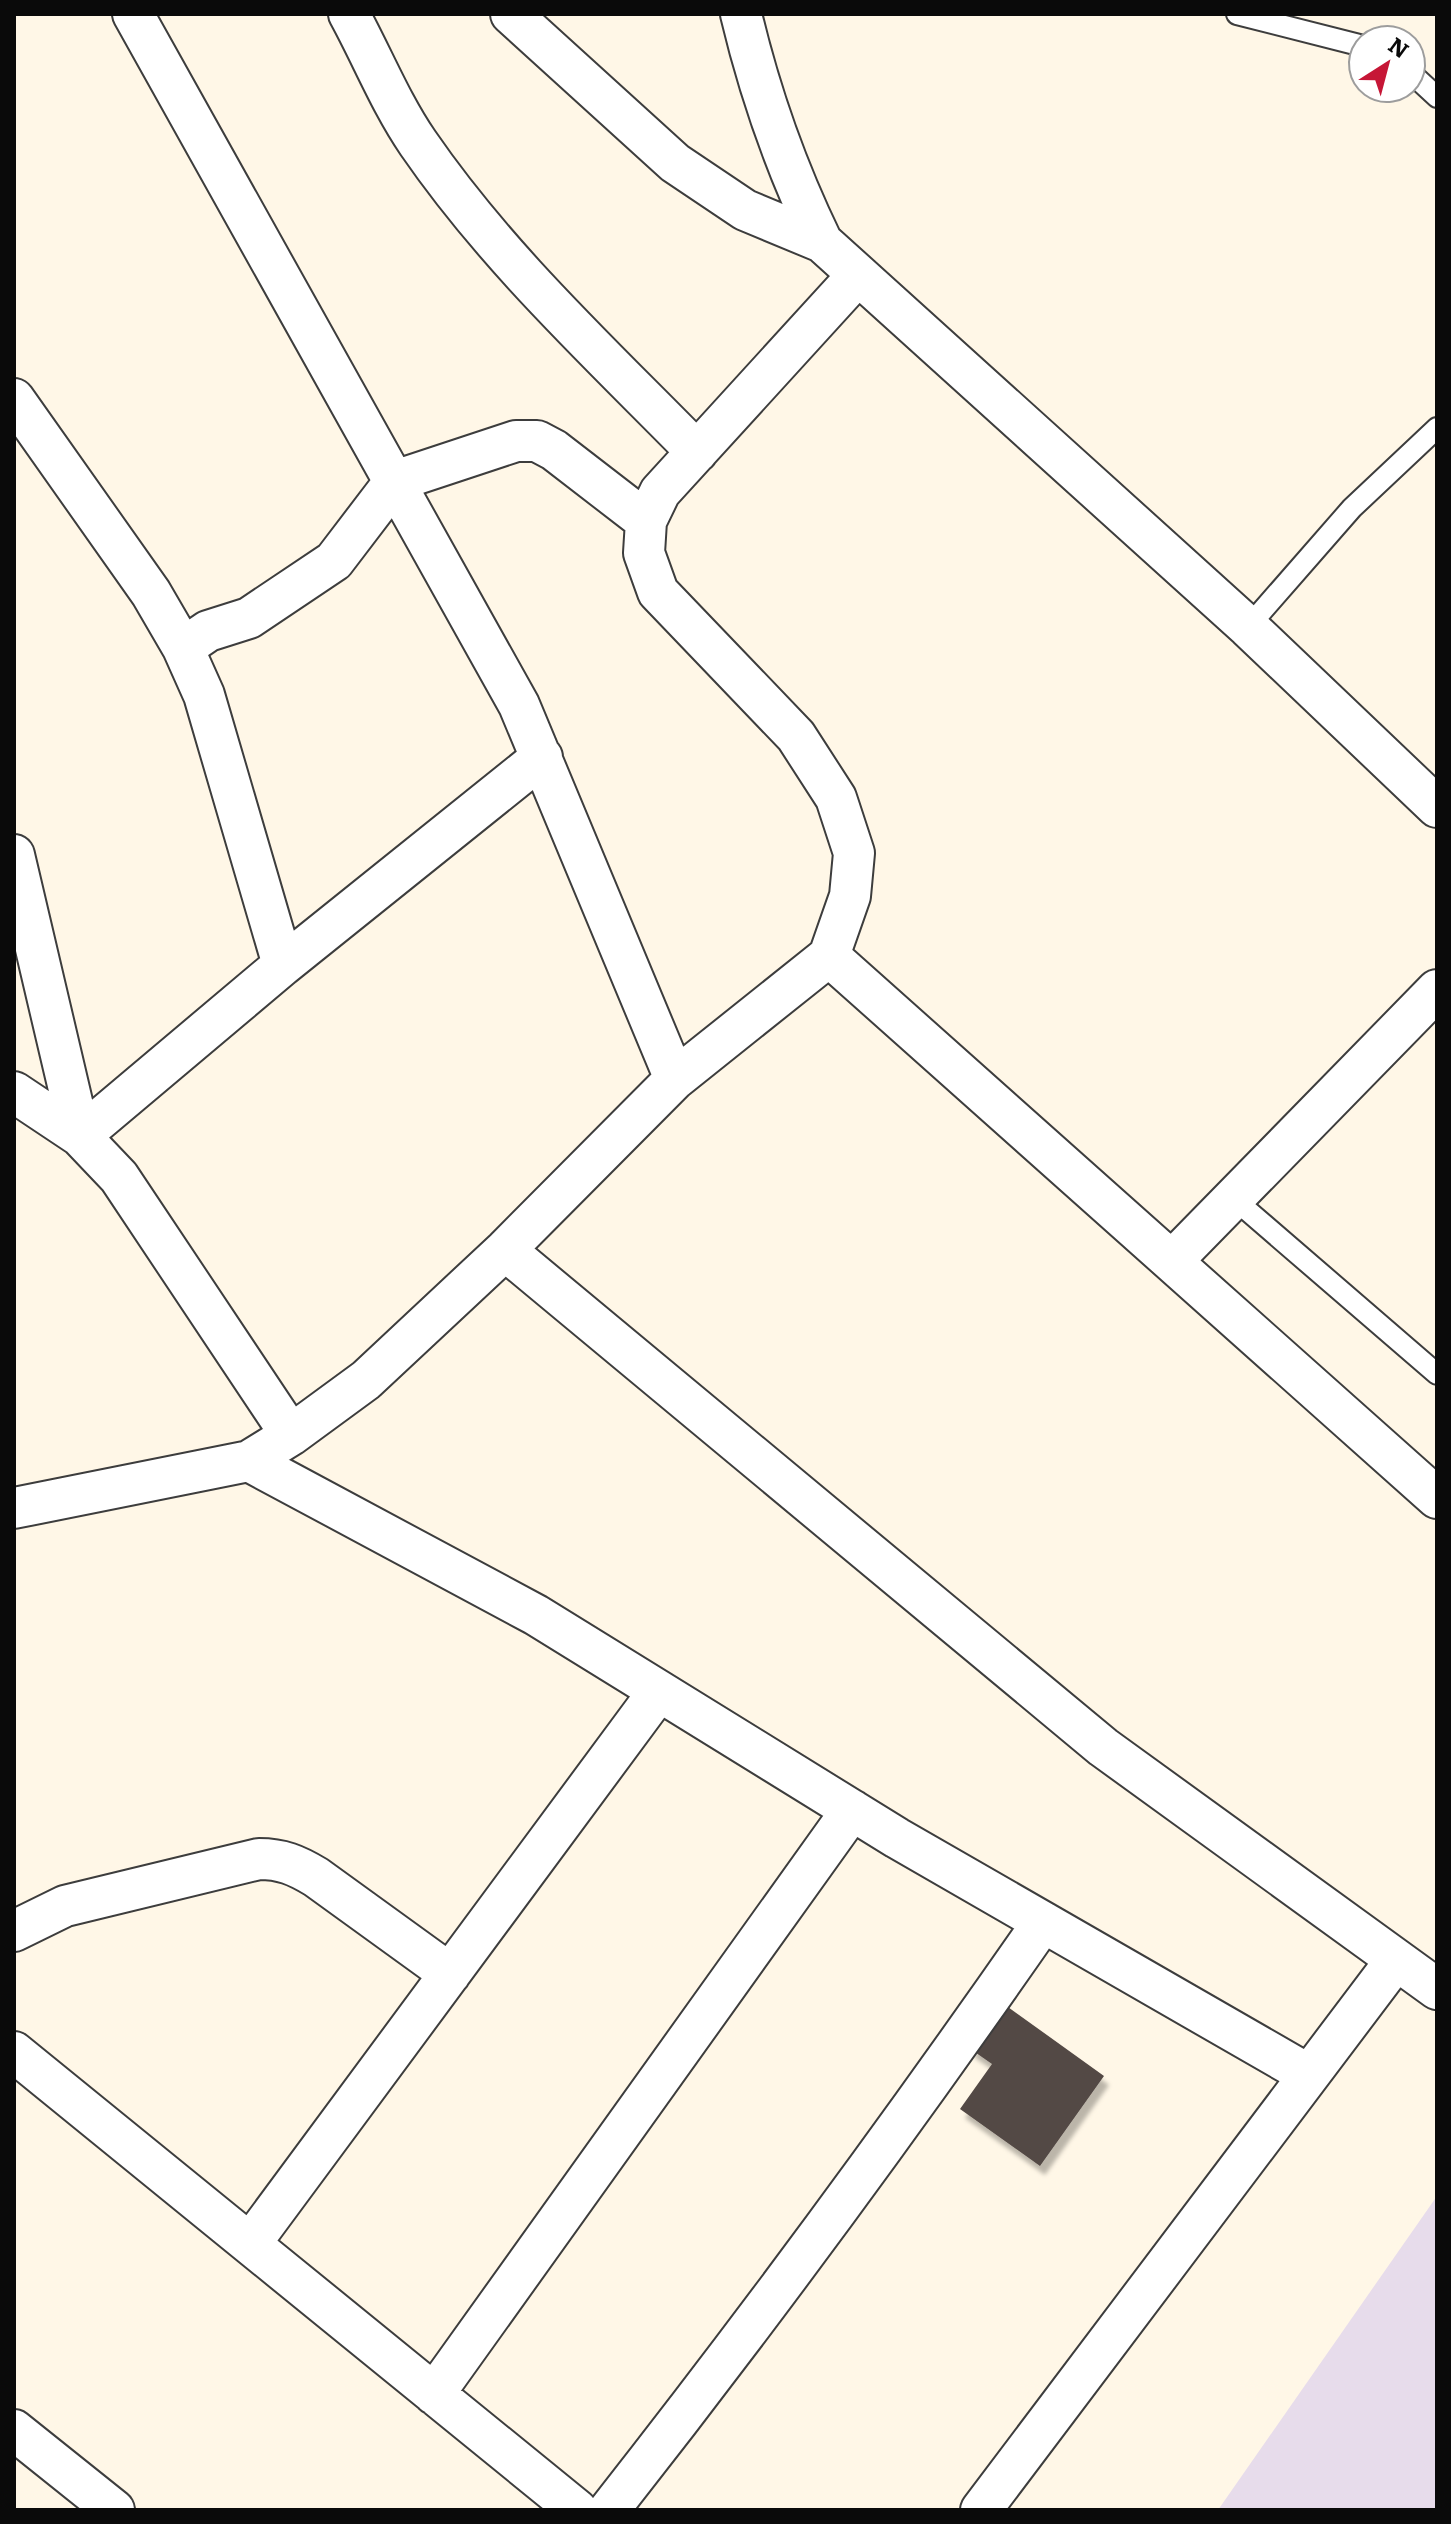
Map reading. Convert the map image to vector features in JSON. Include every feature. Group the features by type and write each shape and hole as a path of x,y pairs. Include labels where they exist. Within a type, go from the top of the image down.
{"street":[{"path":"133,14 519,705 675,1079"},
{"path":"349,14 417,141 460,200 505,255 697,452"},
{"path":"511,14 675,163 745,210 822,242 1248,627 1437,807"},
{"path":"741,14 760,95 795,187 822,242"},
{"path":"14,1508 249,1461 291,1435 366,1380 505,1250 675,1079 829,956 850,896 854,853 836,798 796,736 658,592 644,553 646,521 660,492 858,275"},
{"path":"14,399 151,593 183,648 204,695 283,965"},
{"path":"183,648 208,631 249,618 334,561 395,481 516,441 537,441 554,450 646,521"},
{"path":"80,1136 283,965 542,757"},
{"path":"14,855 80,1136"},
{"path":"829,956 1437,1498"},
{"path":"1172,1261 1437,990"},
{"path":"14,1092 80,1136 119,1177 291,1435"},
{"path":"505,1250 1103,1747 1437,1989"},
{"path":"249,1461 536,1615 852,1810 1309,2075"},
{"path":"250,2244 659,1691"},
{"path":"434,2394 852,1810"},
{"path":"14,1931 65,1906 259,1859 278,1859 296,1864 316,1877 450,1974"},
{"path":"609,2510 750,2331 911,2111 1043,1922"},
{"path":"981,2510 1396,1960"},
{"path":"14,2052 577,2510"},
{"path":"14,2430 114,2510"}],"lane":[{"path":"1237,14 1347,42"},
{"path":"1248,627 1352,508 1437,428"},
{"path":"1233,1198 1437,1374"}],"shaded area":[{"path":"1437,2196 1437,2510 1218,2510"}],"building":[{"path":"1001,2002 1104,2076 1040,2166 960,2109 992,2064 969,2048"}]}
